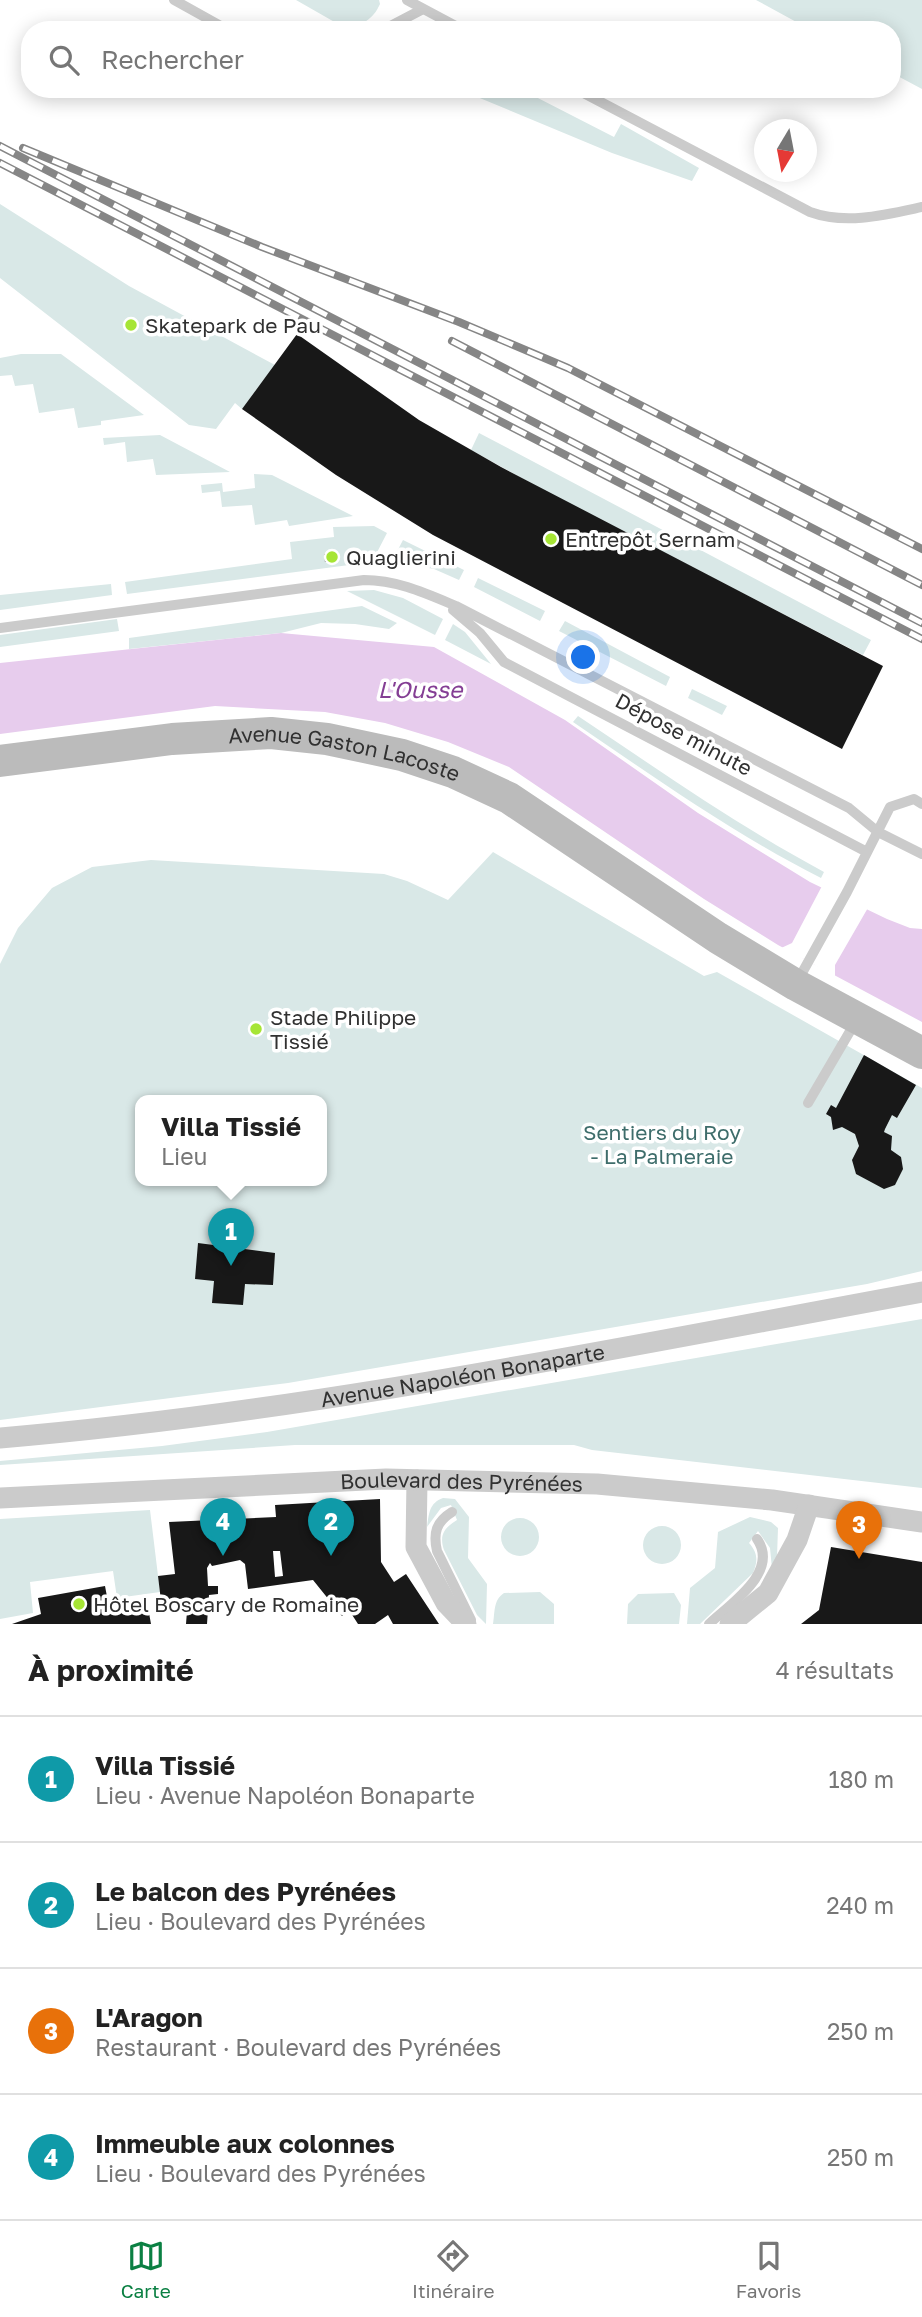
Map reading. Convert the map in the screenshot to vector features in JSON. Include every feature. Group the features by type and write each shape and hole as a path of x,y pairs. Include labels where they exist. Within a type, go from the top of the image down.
{"main road":[{"name":"Avenue Gaston Lacoste","path":"0,761 172,739 271,733 361,744 402,755 453,772 509,798 718,938 802,973 857,1018 922,1053"}],"street":[{"name":"Avenue Napoléon Bonaparte","path":"0,1438 112,1429 384,1389 922,1292"},
{"name":"Boulevard des Pyrénées","path":"0,1499 386,1479 597,1484 809,1505 922,1522"},
{"path":"417,1480 416,1547 446,1603 466,1624"},
{"path":"730,1624 768,1593 797,1541 809,1505"}],"lane":[{"path":"174,0 212,21"},
{"path":"407,0 446,21"},
{"path":"400,21 423,9"},
{"path":"593,98 826,218 876,217 922,207"},
{"path":"0,628 364,580 386,580 456,606 849,808 877,832 922,854"},
{"name":"Dépose minute","path":"424,592 454,611 480,633 504,662 867,852"},
{"path":"802,973 848,892 890,807 914,799 922,804"},
{"path":"808,1102 857,1018"},
{"path":"452,1512 440,1521 434,1538 437,1550 473,1624"},
{"path":"709,1624 756,1578 763,1566 764,1556 757,1539"}],"green space":[{"path":"296,0 379,0 380,4 374,14 366,21 333,21"},
{"path":"756,0 922,0 922,89 901,78 901,21 794,21"},
{"path":"480,98 538,98 614,137 621,124 699,168 692,181 612,153"},
{"name":"Skatepark de Pau","path":"0,204 129,286 275,365 242,409 235,403 216,429 189,425 0,278"},
{"path":"21,354 61,354 144,415 101,421 101,425 78,428 74,408 39,413 33,384 15,386 12,375 0,376 0,358"},
{"path":"479,433 871,640 863,655 556,497 471,450"},
{"path":"160,435 230,472 156,475 153,459 127,462 125,442 104,445 103,438"},
{"path":"254,474 272,475 353,516 289,526 287,520 255,525 252,505 222,507 220,491 202,493 201,485 222,483 223,492 255,488"},
{"path":"374,526 387,533 372,562 127,594 125,582 292,559 290,542 334,537 333,527"},
{"path":"403,540 464,570 459,580 434,569 392,561"},
{"path":"478,578 545,611 540,621 474,587"},
{"path":"111,584 112,595 0,610 0,595"},
{"path":"374,590 403,598 443,619 435,635 347,591"},
{"path":"362,606 397,623 389,629 321,623 281,633 129,649 129,638"},
{"path":"117,619 119,631 0,647 0,635"},
{"path":"565,621 670,677 666,686 559,631"},
{"path":"453,624 465,632 491,664 445,640"},
{"path":"692,689 727,706 722,715 688,698"},
{"path":"578,716 730,817 824,872 821,878 757,843 664,784 573,722"},
{"name":"Sentiers du Roy - La Palmeraie","path":"493,852 704,976 717,972 922,1088 922,1271 867,1284 288,1383 0,1420 0,964 18,928 52,888 92,867 151,860 384,874 407,881 448,900"},
{"path":"922,1319 922,1488 592,1450 574,1445 295,1445 0,1465 0,1461 162,1446 267,1432"},
{"path":"443,1498 455,1499 469,1517 468,1558 487,1584 486,1624 477,1615 444,1550 444,1532 457,1520 451,1505 441,1508 427,1527 432,1506"},
{"path":"150,1510 160,1592 117,1598 113,1571 30,1582 33,1613 0,1619 0,1519"},
{"path":"750,1517 771,1522 778,1528 777,1557 772,1569 770,1548 758,1531 749,1543 756,1557 753,1573 700,1624 687,1624 690,1588 715,1568 718,1532"},
{"path":"520,1518 533,1524 539,1537 533,1550 520,1556 507,1550 501,1537 507,1524"},
{"path":"662,1526 675,1532 681,1545 675,1558 662,1564 649,1558 643,1545 649,1532"},
{"path":"540,1592 554,1604 554,1624 493,1624 496,1603 504,1593"},
{"path":"674,1593 681,1605 679,1624 627,1624 628,1604 638,1594"}],"water":[{"name":"L'Ousse","path":"281,633 434,647 565,720 698,813 810,882 887,919 910,928 922,929 922,1022 778,945 704,899 509,767 448,742 385,723 325,712 215,706 0,734 0,663"}],"pier":[{"path":"823,884 869,906 835,965 835,979 809,961 779,949 792,943"}],"building":[{"name":"Entrepôt Sernam","path":"297,334 419,420 501,467 883,666 842,749 433,535 336,475 242,409"},
{"name":"Quaglierini","path":"338,552 339,560 325,562 324,554"},
{"path":"864,1055 916,1085 897,1118 892,1115 884,1132 892,1136 891,1150 901,1157 903,1169 895,1185 884,1189 856,1174 852,1160 859,1146 855,1134 842,1127 833,1130 831,1117 826,1114 831,1105 836,1108"},
{"path":"198,1243 275,1253 273,1285 245,1284 243,1305 212,1303 214,1281 195,1279"},
{"path":"380,1499 381,1562 394,1582 406,1574 439,1624 393,1624 388,1615 375,1624 358,1624 349,1610 342,1616 313,1580 248,1589 245,1564 240,1560 212,1566 210,1563 207,1568 208,1586 218,1586 218,1594 209,1595 207,1624 186,1624 188,1598 161,1601 158,1576 175,1574 169,1522 276,1517 275,1505","holes":["273,1551 280,1551 283,1576 275,1577"]},
{"path":"831,1547 922,1562 922,1624 801,1624 819,1610"},
{"name":"Hôtel Boscary de Romaine","path":"105,1586 108,1602 117,1601 119,1606 147,1602 151,1624 12,1624 41,1614 38,1598"}],"railway":[{"path":"0,146 922,623"},
{"path":"23,148 262,247 459,322 568,368 922,549"},
{"path":"0,163 922,639"},
{"path":"452,341 922,585"}],"place":[{"name":"Skatepark de Pau","path":"131,325"},
{"name":"Entrepôt Sernam","path":"551,539"},
{"name":"Quaglierini","path":"332,557"},
{"name":"Stade Philippe Tissié","path":"256,1029"},
{"name":"Villa Tissié","path":"231,1266"},
{"name":"Immeuble aux colonnes","path":"223,1556"},
{"name":"Le balcon des Pyrénées","path":"331,1556"},
{"name":"L'Aragon","path":"859,1559"},
{"name":"Hôtel Boscary de Romaine","path":"79,1604"}]}
